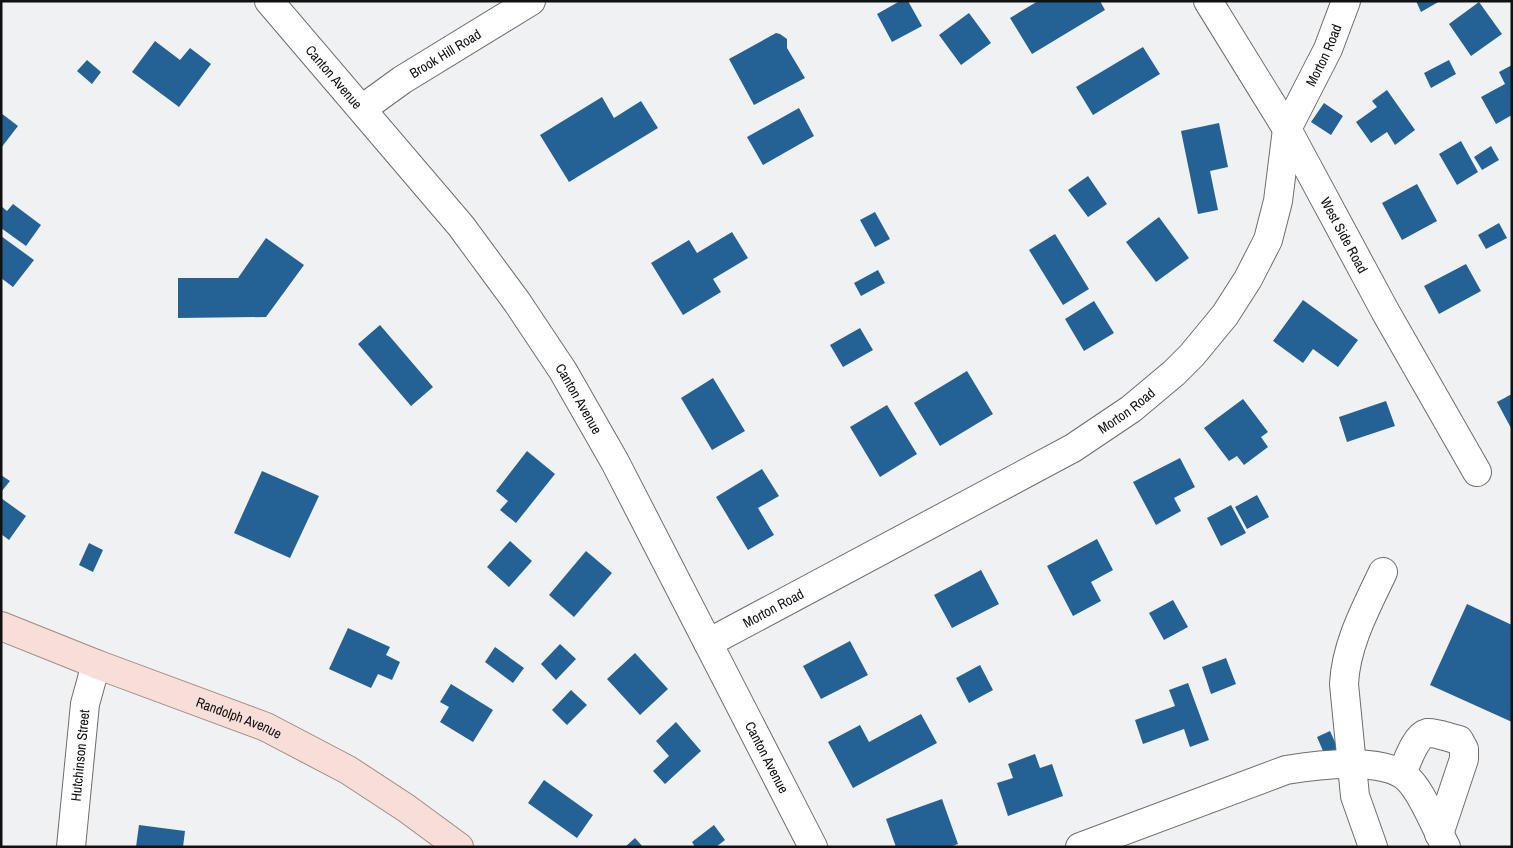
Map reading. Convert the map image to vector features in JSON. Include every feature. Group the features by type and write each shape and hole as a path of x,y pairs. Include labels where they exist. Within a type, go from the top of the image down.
{"main road":[{"name":"Randolph Avenue","path":"1,626 96,664 237,715 294,741 377,788 459,847"}],"street":[{"name":"Canton Avenue","path":"269,1 461,226 502,281 559,364 615,462 812,847"},
{"name":"Brook Hill Road","path":"362,109 402,80 531,1"},
{"name":"West Side Road","path":"1208,1 1287,130 1385,311 1477,472"},
{"name":"Morton Road","path":"708,643 1074,448 1131,409 1174,373 1192,355 1225,315 1248,279 1265,246 1278,201 1287,130 1328,49 1346,1"},
{"path":"1374,847 1355,796 1344,684 1345,668 1353,638 1383,572"},
{"name":"Hutchinson Street","path":"71,847 85,704 96,664"},
{"path":"1402,773 1418,738 1426,733 1459,740 1464,749 1464,759 1442,841"},
{"path":"1080,847 1286,770 1313,766 1351,765 1384,766 1402,773 1416,788 1442,841"}],"building":[{"path":"900,1 908,1 922,26 892,42 877,14"},
{"path":"1038,1 1100,1 1105,10 1032,54 1010,18"},
{"path":"1416,1 1440,1 1421,12"},
{"path":"1479,2 1502,34 1471,56 1449,24"},
{"path":"969,13 991,43 961,65 939,35"},
{"path":"776,33 787,39 787,48 805,78 754,105 729,59"},
{"path":"155,41 180,60 190,48 211,64 179,107 132,72"},
{"path":"1143,47 1160,74 1093,115 1076,87"},
{"path":"87,60 101,72 92,84 77,71"},
{"path":"1449,60 1456,74 1431,88 1424,73"},
{"path":"1512,65 1512,115 1496,124 1481,97 1505,84 1499,72"},
{"path":"1387,90 1415,130 1395,145 1387,132 1371,143 1356,122 1377,107 1372,101"},
{"path":"602,97 614,118 641,101 658,128 569,182 540,135"},
{"path":"1324,103 1343,116 1331,135 1311,122"},
{"path":"799,108 814,136 763,165 747,137"},
{"path":"1,113 18,126 1,148"},
{"path":"1219,123 1228,167 1210,171 1218,210 1198,214 1181,131"},
{"path":"1461,141 1478,172 1457,185 1439,154"},
{"path":"1491,146 1499,160 1482,170 1474,157"},
{"path":"1088,176 1107,204 1088,217 1068,190"},
{"path":"1417,184 1437,221 1402,240 1382,203"},
{"path":"13,204 41,225 26,246 1,228 1,206 7,211"},
{"path":"875,212 890,239 875,247 860,220"},
{"path":"1159,217 1189,258 1156,282 1126,242"},
{"path":"1499,223 1507,238 1486,249 1478,235"},
{"path":"732,232 748,258 713,279 721,292 683,315 651,263 689,240 697,253"},
{"path":"1055,234 1089,289 1063,305 1029,250"},
{"path":"1,236 34,260 13,287 1,278"},
{"path":"266,238 304,265 266,317 178,318 178,278 238,278"},
{"path":"1466,264 1481,291 1439,314 1424,286"},
{"path":"878,270 885,283 861,296 854,283"},
{"path":"1303,300 1358,340 1338,367 1313,349 1303,363 1273,341"},
{"path":"1094,301 1114,333 1084,351 1065,319"},
{"path":"380,325 433,387 411,406 358,344"},
{"path":"860,328 873,350 843,367 830,345"},
{"path":"967,371 993,414 940,446 914,403"},
{"path":"713,378 745,431 712,450 681,398"},
{"path":"1512,394 1512,430 1497,402"},
{"path":"1243,399 1268,432 1261,437 1268,447 1244,465 1237,456 1229,461 1204,428"},
{"path":"1386,401 1395,426 1347,442 1339,417"},
{"path":"887,405 917,454 880,477 850,427"},
{"path":"527,451 555,474 516,523 500,510 508,501 496,491"},
{"path":"1180,458 1195,487 1174,498 1181,511 1156,525 1133,482"},
{"path":"762,469 779,496 758,508 774,535 748,550 716,497"},
{"path":"262,471 319,496 290,558 234,533"},
{"path":"1,475 10,481 1,492"},
{"path":"1257,495 1269,517 1247,529 1235,507"},
{"path":"1,498 26,516 9,540 1,534"},
{"path":"1231,505 1246,533 1221,546 1207,518"},
{"path":"1097,539 1113,570 1091,582 1101,601 1073,616 1047,566"},
{"path":"510,541 532,561 509,587 487,567"},
{"path":"89,543 103,550 93,572 79,565"},
{"path":"586,551 612,573 574,617 549,595"},
{"path":"981,570 999,604 952,628 934,595"},
{"path":"1173,600 1188,627 1164,640 1149,613"},
{"path":"1467,604 1512,625 1512,722 1430,685"},
{"path":"348,628 390,647 386,655 400,662 392,680 378,674 371,688 329,669"},
{"path":"850,641 868,675 821,699 803,666"},
{"path":"560,644 576,659 556,680 541,664"},
{"path":"495,647 524,668 513,683 485,662"},
{"path":"635,653 668,689 640,715 607,679"},
{"path":"1226,658 1236,684 1211,694 1202,667"},
{"path":"980,665 993,690 969,703 956,678"},
{"path":"1188,683 1209,740 1190,747 1184,729 1143,744 1135,720 1175,706 1169,690"},
{"path":"451,684 493,710 473,742 440,722 449,707 440,702"},
{"path":"571,690 587,705 567,725 552,710"},
{"path":"921,714 937,743 853,788 828,742 860,725 869,742"},
{"path":"676,722 701,751 665,784 653,771 669,756 656,741"},
{"path":"1330,731 1339,751 1326,758 1317,737"},
{"path":"1035,754 1040,768 1052,764 1063,796 1008,816 997,783 1013,778 1008,764"},
{"path":"544,780 593,815 577,838 528,803"},
{"path":"942,799 958,844 950,847 896,847 886,819"},
{"path":"139,825 185,831 183,847 136,847"},
{"path":"714,825 725,840 716,847 695,847 692,842"},
{"path":"635,838 643,847 625,847"}]}
